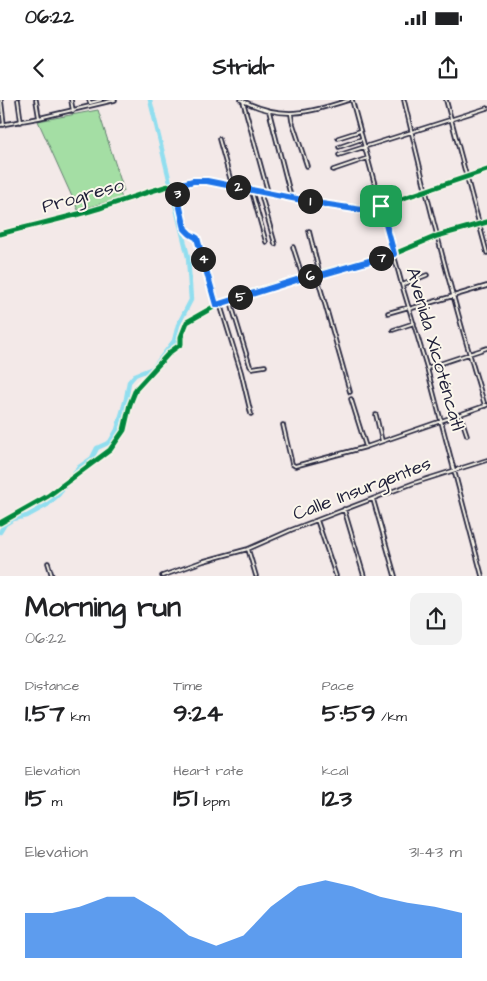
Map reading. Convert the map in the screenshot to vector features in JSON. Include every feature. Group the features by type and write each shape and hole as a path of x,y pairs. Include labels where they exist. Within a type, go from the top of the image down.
{"street":[{"path":"1,100 4,125"},
{"path":"18,100 21,122"},
{"path":"36,100 39,118"},
{"path":"71,100 72,111"},
{"path":"89,100 90,103 101,100"},
{"path":"0,124 21,122 115,100"},
{"path":"242,100 269,111 291,113 309,112 350,100"},
{"path":"242,100 268,192"},
{"name":"Avenida Xicoténcatl","path":"350,100 427,368 482,576"},
{"path":"283,425 292,464 295,466 366,447 486,406 453,296 404,100"},
{"path":"446,100 487,254"},
{"path":"340,155 487,108"},
{"path":"269,111 291,197"},
{"path":"291,113 307,166"},
{"path":"338,138 360,131"},
{"path":"339,147 362,138"},
{"path":"219,139 232,186"},
{"path":"333,170 368,158"},
{"name":"Progreso","path":"0,234 77,215 158,190 202,181 362,210 381,206 487,170"},
{"path":"174,186 184,227 197,238 216,305"},
{"path":"251,190 266,242"},
{"path":"263,192 262,198 275,244"},
{"path":"0,523 48,496 110,450 124,430 130,404 136,389 170,352 181,344 181,337 187,322 216,305 234,299 303,278 394,254 437,236 487,222"},
{"path":"309,231 318,275 350,392"},
{"path":"293,247 303,278"},
{"path":"402,285 427,275"},
{"path":"388,313 487,286"},
{"path":"234,299 233,310 250,366 252,368 265,366"},
{"path":"220,304 241,372 251,414"},
{"path":"393,330 414,323"},
{"path":"427,368 487,348"},
{"path":"351,399 366,447"},
{"path":"460,414 467,435"},
{"path":"376,415 382,441"},
{"name":"Calle Insurgentes","path":"162,576 204,561 248,549 344,509 414,483 487,460"},
{"path":"373,499 395,576"},
{"path":"344,509 364,576"},
{"path":"317,520 336,576"},
{"path":"248,549 256,576"},
{"path":"48,563 52,576"}],"green space":[{"path":"98,110 124,191 120,193 122,198 78,210 38,121"}],"waterway":[{"path":"0,532 5,524 13,519 27,516 47,505 59,494 79,467 92,458 97,448 110,442 117,430 129,382 135,375 153,368 174,341 178,325 191,300 188,257 150,100"}],"cycle path":[{"path":"0,234 88,212 167,186 194,181 207,181 322,204 368,210 487,170"},
{"path":"0,523 48,496 110,450 124,430 130,404 136,389 170,352 181,344 181,337 187,322 217,305 269,287 394,254 437,236 487,222"}],"route":[{"path":"193,181 207,181 362,210 381,206 394,254 269,287 216,305 197,238 187,232 184,227 175,186 193,181"}]}
